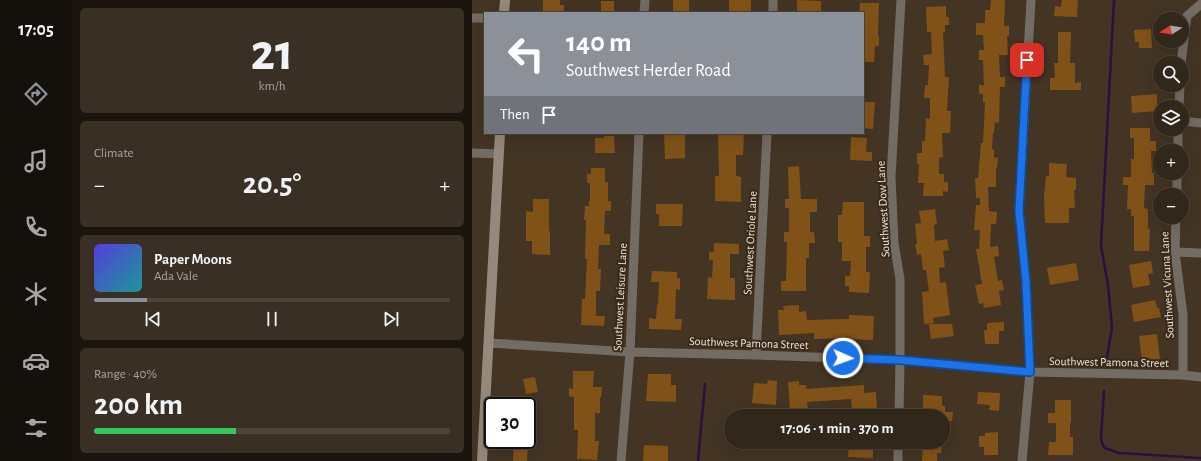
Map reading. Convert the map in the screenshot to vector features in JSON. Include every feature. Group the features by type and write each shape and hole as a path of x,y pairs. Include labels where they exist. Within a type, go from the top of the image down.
{"street":[{"path":"504,12 505,0"},
{"path":"644,12 645,0"},
{"path":"773,0 773,12"},
{"name":"Southwest Dow Lane","path":"899,409 900,279 894,242 891,177 901,0"},
{"path":"1022,461 1030,372 1026,282 1019,211 1031,0"},
{"path":"1182,56 1187,16 1201,4"},
{"path":"472,18 484,18"},
{"path":"1189,121 1201,122"},
{"path":"482,461 500,134"},
{"name":"Southwest Leisure Lane","path":"621,461 630,352 639,134"},
{"name":"Southwest Oriole Lane","path":"756,355 767,134"},
{"path":"472,152 499,154"},
{"name":"Southwest Vicuna Lane","path":"1176,224 1175,252 1183,315 1183,375"},
{"path":"1175,252 1201,253"},
{"name":"Southwest Pamona Street","path":"489,343 630,352 900,360 1030,372 1183,375 1201,377"},
{"path":"898,449 898,461"}],"building":[{"path":"543,0 560,0 560,5 564,5 564,12 543,12"},
{"path":"673,0 689,0 689,12 673,12"},
{"path":"729,0 751,0 751,12 729,12"},
{"path":"797,0 821,1 821,12 797,12"},
{"path":"991,0 1005,0 1004,26 1009,26 1009,36 1007,36 1008,55 999,55 1000,77 1005,77 1005,87 1000,87 999,123 995,122 993,133 992,149 994,150 994,157 998,158 996,168 996,187 988,187 989,211 997,212 996,224 991,224 990,247 998,246 999,256 994,257 998,281 1002,280 1004,290 999,291 1001,305 984,308 983,303 979,304 975,285 982,284 976,249 979,249 980,230 974,230 976,205 980,205 980,198 976,198 975,178 978,178 981,143 983,143 985,102 983,102 983,94 979,94 979,85 984,85 983,60 979,60 979,50 984,50 983,35 976,35 976,23 985,23 985,10 990,10"},
{"path":"1062,0 1078,0 1077,17 1054,16 1055,6 1061,7"},
{"path":"601,1 614,1 614,12 601,12"},
{"path":"860,3 879,3 879,46 875,46 874,62 864,62 864,12 859,12"},
{"path":"946,6 946,17 949,17 949,25 945,25 945,32 943,32 945,77 949,77 947,111 951,111 950,133 942,133 943,157 939,158 939,174 944,174 944,182 948,182 948,192 943,191 943,196 923,196 924,183 918,183 919,164 917,164 917,153 922,153 922,141 925,141 926,118 930,119 930,98 924,98 925,85 928,85 929,65 924,65 923,55 932,54 931,32 927,32 926,7"},
{"path":"1151,29 1152,48 1139,48 1139,42 1135,42 1134,30"},
{"path":"1058,32 1071,32 1070,63 1075,63 1075,83 1081,82 1081,90 1050,90 1050,78 1055,78 1054,63 1058,63"},
{"path":"1157,94 1157,100 1153,100 1153,111 1132,113 1131,96"},
{"path":"864,102 875,102 873,129 864,128"},
{"path":"1130,128 1150,128 1150,141 1156,141 1156,144 1153,144 1153,151 1151,151 1154,185 1145,185 1144,208 1148,209 1148,229 1150,229 1149,251 1134,251 1134,216 1131,216 1131,209 1127,209 1128,185 1123,185 1123,177 1131,177 1131,159 1134,159 1134,138 1130,138"},
{"path":"664,134 685,134 685,158 665,159"},
{"path":"718,134 744,134 743,155 736,155 736,176 741,177 741,202 715,201 715,176 719,176"},
{"path":"604,136 614,136 615,153 595,153 595,138 604,138"},
{"path":"851,137 867,138 866,152 872,152 872,161 850,160"},
{"path":"1049,163 1067,164 1066,177 1076,178 1076,190 1074,190 1075,208 1069,208 1069,223 1045,223 1044,197 1046,176 1049,176"},
{"path":"799,166 801,199 817,199 817,212 810,212 810,232 814,232 815,243 809,243 809,258 806,258 806,291 781,291 781,281 786,281 787,242 784,242 784,232 789,232 789,208 785,208 785,199 789,199 788,167"},
{"path":"591,168 605,168 605,182 608,182 608,201 611,201 611,211 605,211 604,234 610,234 610,245 599,245 598,269 601,269 600,291 596,291 596,316 605,316 604,326 581,325 582,299 585,299 587,259 585,259 586,220 584,220 585,206 589,206 590,201 590,183 587,183 587,174 591,174"},
{"path":"533,199 549,199 550,255 532,254 532,241 526,241 526,211 533,212"},
{"path":"843,202 864,202 864,236 870,236 870,247 866,247 866,272 870,272 869,293 849,292 849,286 845,286 845,276 850,276 851,261 842,261 842,242 838,242 838,215 842,215"},
{"path":"656,204 683,204 682,226 659,226 659,214 656,214"},
{"path":"935,209 937,224 934,225 935,241 947,239 949,250 943,251 945,267 939,268 940,283 946,282 950,315 933,318 934,323 924,324 922,292 929,291 926,270 923,270 921,254 917,255 915,244 917,244 915,224 921,223 919,211"},
{"path":"714,243 739,244 739,254 730,254 730,278 735,278 735,300 707,299 708,277 712,278 713,260 709,260 709,252 714,252"},
{"path":"1151,261 1153,273 1148,274 1150,285 1133,288 1129,265"},
{"path":"1076,263 1079,280 1050,285 1047,268"},
{"path":"652,271 677,272 677,278 680,278 680,290 676,289 675,319 682,319 681,330 649,329 649,318 656,319 658,305 659,282 651,282"},
{"path":"1155,300 1161,317 1134,322 1131,305"},
{"path":"799,305 799,312 806,311 807,320 849,319 849,315 874,316 873,340 848,339 849,338 814,339 814,333 779,335 778,310 784,310 783,306"},
{"path":"1004,322 1004,331 999,331 999,344 985,344 984,330 987,330 987,323"},
{"path":"929,324 952,324 954,336 931,339"},
{"path":"1157,334 1160,359 1142,361 1139,336"},
{"path":"573,371 594,371 593,387 602,387 601,398 600,397 600,413 595,413 595,441 599,441 597,460 577,459 578,430 574,430 574,397 569,396 569,388 573,389"},
{"path":"648,374 671,374 671,385 676,385 676,402 646,401"},
{"path":"535,377 538,392 526,394 523,379"},
{"path":"768,380 777,381 776,405 752,403 754,383 767,384"},
{"path":"799,381 799,385 806,385 806,389 864,385 864,393 876,392 877,408 852,409 851,399 807,402 808,409 790,409 788,382"},
{"path":"978,392 1000,393 999,411 989,410 990,405 977,404"},
{"path":"923,395 942,396 942,406 945,406 945,409 923,409"},
{"path":"1055,400 1071,400 1070,437 1073,437 1073,455 1048,455 1049,442 1056,442 1056,423 1048,423 1048,413 1055,413"},
{"path":"950,412 953,412 952,421 950,421"},
{"path":"998,432 998,455 984,455 984,447 979,447 979,436 985,436 985,433"},
{"path":"644,445 668,446 668,461 643,461"},
{"path":"514,449 528,449 527,461 513,461"},
{"path":"849,449 873,449 873,458 848,457"},
{"path":"923,449 941,449 941,453 937,453 937,461 922,461"}],"waterway":[{"path":"1106,364 1112,327 1108,285 1101,245 1114,0"},
{"path":"698,461 705,384"},
{"path":"1104,391 1101,437 1105,448 1119,453 1201,458"}],"route":[{"path":"843,358 900,360 1030,372 1026,282 1019,211 1027,60"}]}
